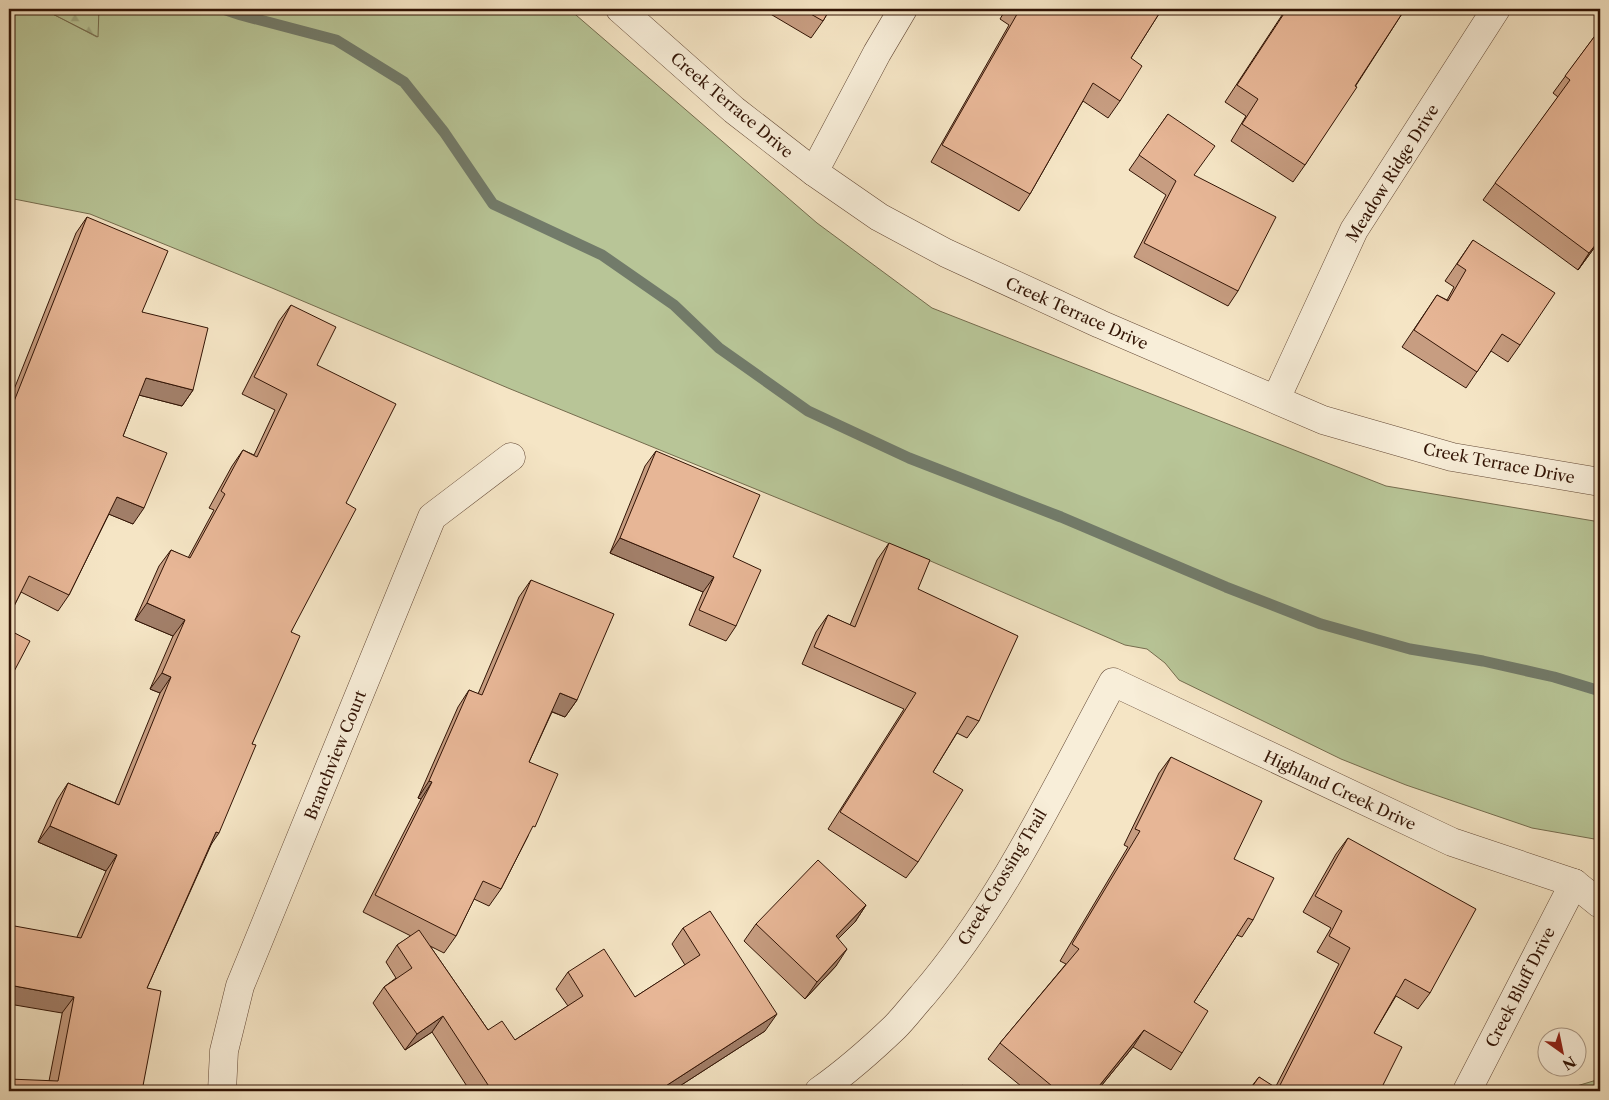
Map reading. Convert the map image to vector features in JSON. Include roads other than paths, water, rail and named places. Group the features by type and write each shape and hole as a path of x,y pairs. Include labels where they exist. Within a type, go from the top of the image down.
{"street":[{"name":"Creek Terrace Drive","path":"620,9 734,110 814,172 879,217 946,253 1100,324 1323,420 1452,457 1600,482"},
{"path":"814,172 877,53 903,9"},
{"name":"Meadow Ridge Drive","path":"1276,399 1354,230 1496,9"},
{"name":"Branchview Court","path":"222,1091 224,1051 240,986 432,517 510,456"},
{"name":"Highland Creek Drive","path":"1113,682 1452,842 1574,883 1600,904"},
{"name":"Creek Crossing Trail","path":"819,1091 842,1074 895,1027 942,972 985,912 1018,857 1113,682"},
{"name":"Highland Creek Drive","path":"1574,883 1600,882"},
{"name":"Creek Bluff Drive","path":"1467,1091 1574,883"}],"waterway":[{"path":"223,9 336,40 404,82 444,132 493,204 602,255 674,305 719,348 808,411 909,458 1061,517 1226,587 1321,624 1410,649 1483,661 1554,677 1600,691"}]}
